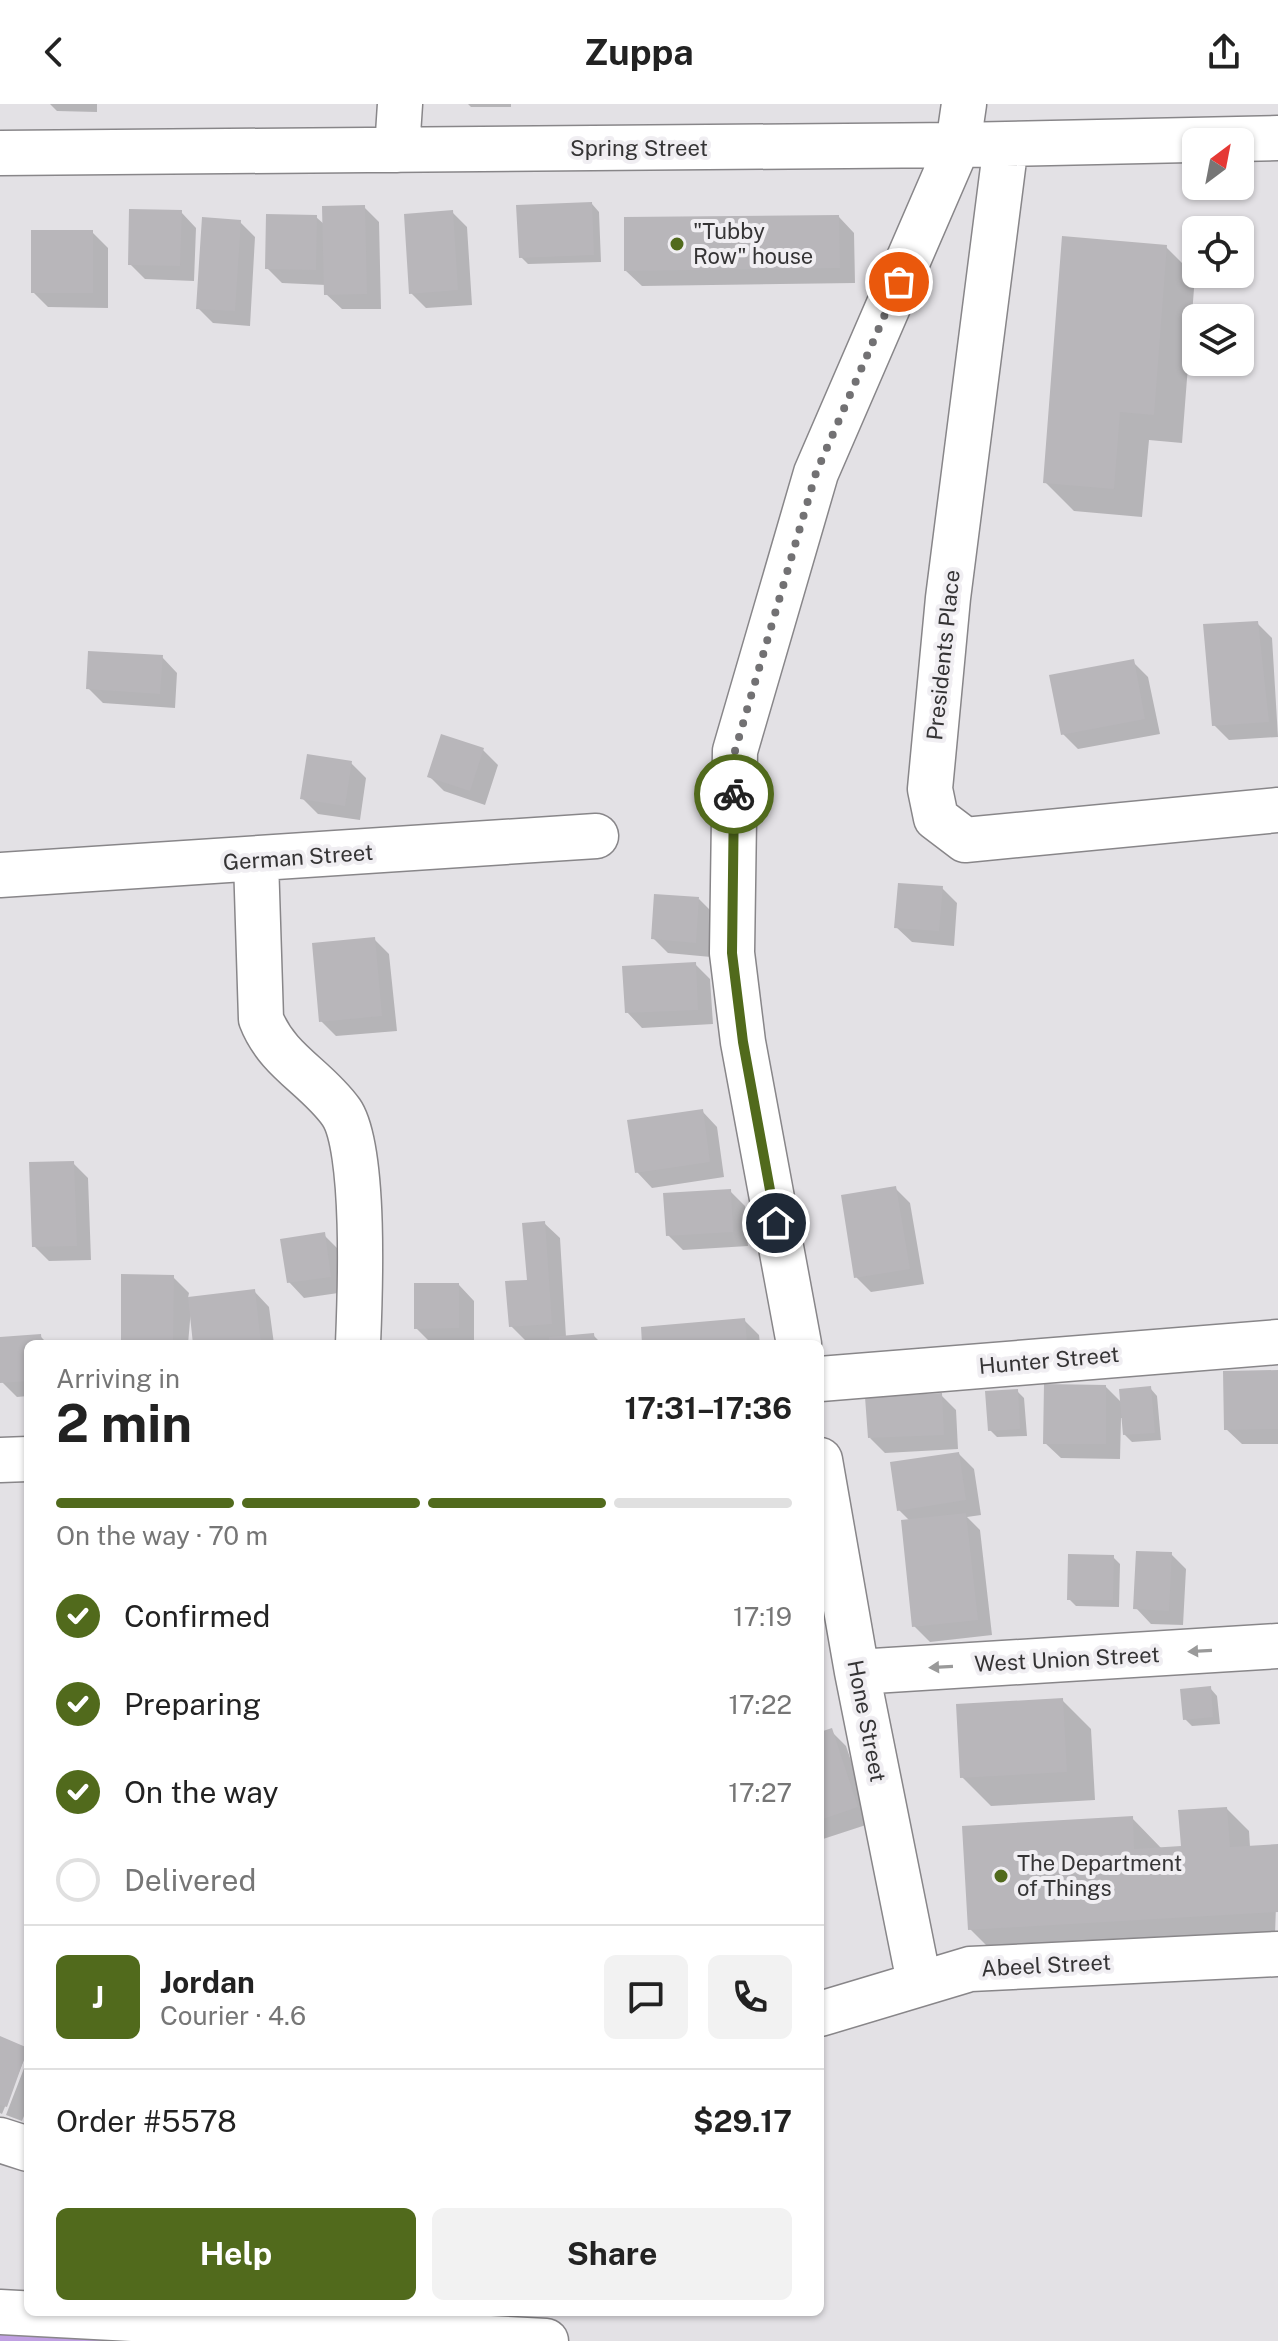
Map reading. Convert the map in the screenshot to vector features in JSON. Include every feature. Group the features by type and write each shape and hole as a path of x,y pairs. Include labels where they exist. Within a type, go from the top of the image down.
{"street":[{"path":"397,150 400,104"},
{"path":"798,1340 743,1042 732,953 735,751 816,473 961,125"},
{"name":"Spring Street","path":"0,153 397,150 961,125 1006,144 1278,138"},
{"name":"Presidents Place","path":"1006,144 948,598 930,789 936,818 965,840 1278,810"},
{"name":"German Street","path":"0,875 596,836"},
{"path":"256,860 261,1019 269,1041 341,1111 351,1134 358,1253 358,1340"},
{"name":"Hunter Street","path":"824,1379 1278,1342"},
{"path":"0,1460 24,1459"},
{"name":"Hone Street","path":"824,1483 857,1672 919,1982"},
{"name":"West Union Street","path":"857,1672 1278,1646"},
{"name":"Abeel Street","path":"824,2013 970,1969 1278,1954"},
{"path":"0,2140 24,2148"},
{"path":"0,2312 24,2313"},
{"path":"75,2316 546,2341"}],"shaded area":[{"path":"0,2331 178,2341 0,2341"}],"building":[{"path":"592,202 594,255 519,258 516,205"},
{"path":"365,205 367,294 324,295 322,206"},
{"path":"129,209 182,210 180,266 128,265"},
{"path":"453,210 458,290 409,294 404,214"},
{"path":"266,214 317,215 316,270 265,269"},
{"path":"839,215 840,268 624,271 624,217"},
{"path":"202,217 241,220 235,311 196,309"},
{"path":"31,230 93,230 93,293 31,293"},
{"path":"1062,236 1167,245 1154,415 1120,412 1114,489 1043,483"},
{"path":"1258,621 1269,722 1212,726 1203,624"},
{"path":"88,651 163,655 160,694 86,689"},
{"path":"1134,659 1145,719 1061,735 1049,675"},
{"path":"441,734 484,748 470,791 427,777"},
{"path":"307,754 352,761 345,806 300,799"},
{"path":"898,883 943,886 939,931 894,928"},
{"path":"654,894 699,897 696,943 651,939"},
{"path":"375,937 382,1016 319,1022 312,943"},
{"path":"696,962 698,1010 625,1013 622,966"},
{"path":"703,1109 710,1162 635,1173 627,1120"},
{"path":"74,1161 77,1246 32,1247 29,1162"},
{"path":"896,1186 910,1269 854,1278 841,1195"},
{"path":"731,1189 733,1232 666,1236 663,1193"},
{"path":"545,1221 552,1324 509,1327 505,1281 527,1280 522,1223"},
{"path":"325,1232 331,1277 287,1283 280,1239"},
{"path":"121,1274 174,1275 173,1340 121,1340"},
{"path":"414,1283 459,1283 459,1328 414,1329"},
{"path":"255,1289 261,1340 193,1340 188,1297"},
{"path":"745,1318 747,1340 642,1340 641,1327"},
{"path":"594,1333 595,1340 549,1340 549,1337"},
{"path":"41,1334 42,1340 24,1340 24,1381 0,1383 0,1337"},
{"path":"1278,1370 1278,1429 1224,1430 1223,1371"},
{"path":"1044,1384 1106,1385 1106,1444 1043,1444"},
{"path":"1151,1386 1155,1433 1123,1435 1119,1389"},
{"path":"1018,1389 1020,1429 988,1431 985,1391"},
{"path":"942,1393 944,1435 868,1438 865,1397"},
{"path":"959,1452 966,1500 897,1511 890,1462"},
{"path":"966,1513 978,1620 912,1627 901,1520"},
{"path":"1136,1551 1172,1552 1169,1611 1133,1609"},
{"path":"1068,1554 1114,1555 1113,1600 1067,1600"},
{"path":"1211,1686 1213,1717 1183,1720 1180,1689"},
{"path":"1063,1698 1067,1772 960,1778 956,1704"},
{"path":"832,1728 858,1807 824,1819 824,1731"},
{"path":"1227,1807 1230,1847 1278,1844 1278,1912 968,1930 962,1826 1133,1816 1134,1849 1181,1846 1178,1810"},
{"path":"0,2036 24,2046 24,2059 7,2107 0,2105"}],"way so far":[{"path":"734,794 735,751 816,473 899,282"}],"place":[{"name":"\"Tubby Row\" house","path":"677,244"},
{"name":"The Department of Things","path":"1001,1876"}],"route":[{"path":"734,794 732,953 743,1042 776,1223"}]}
